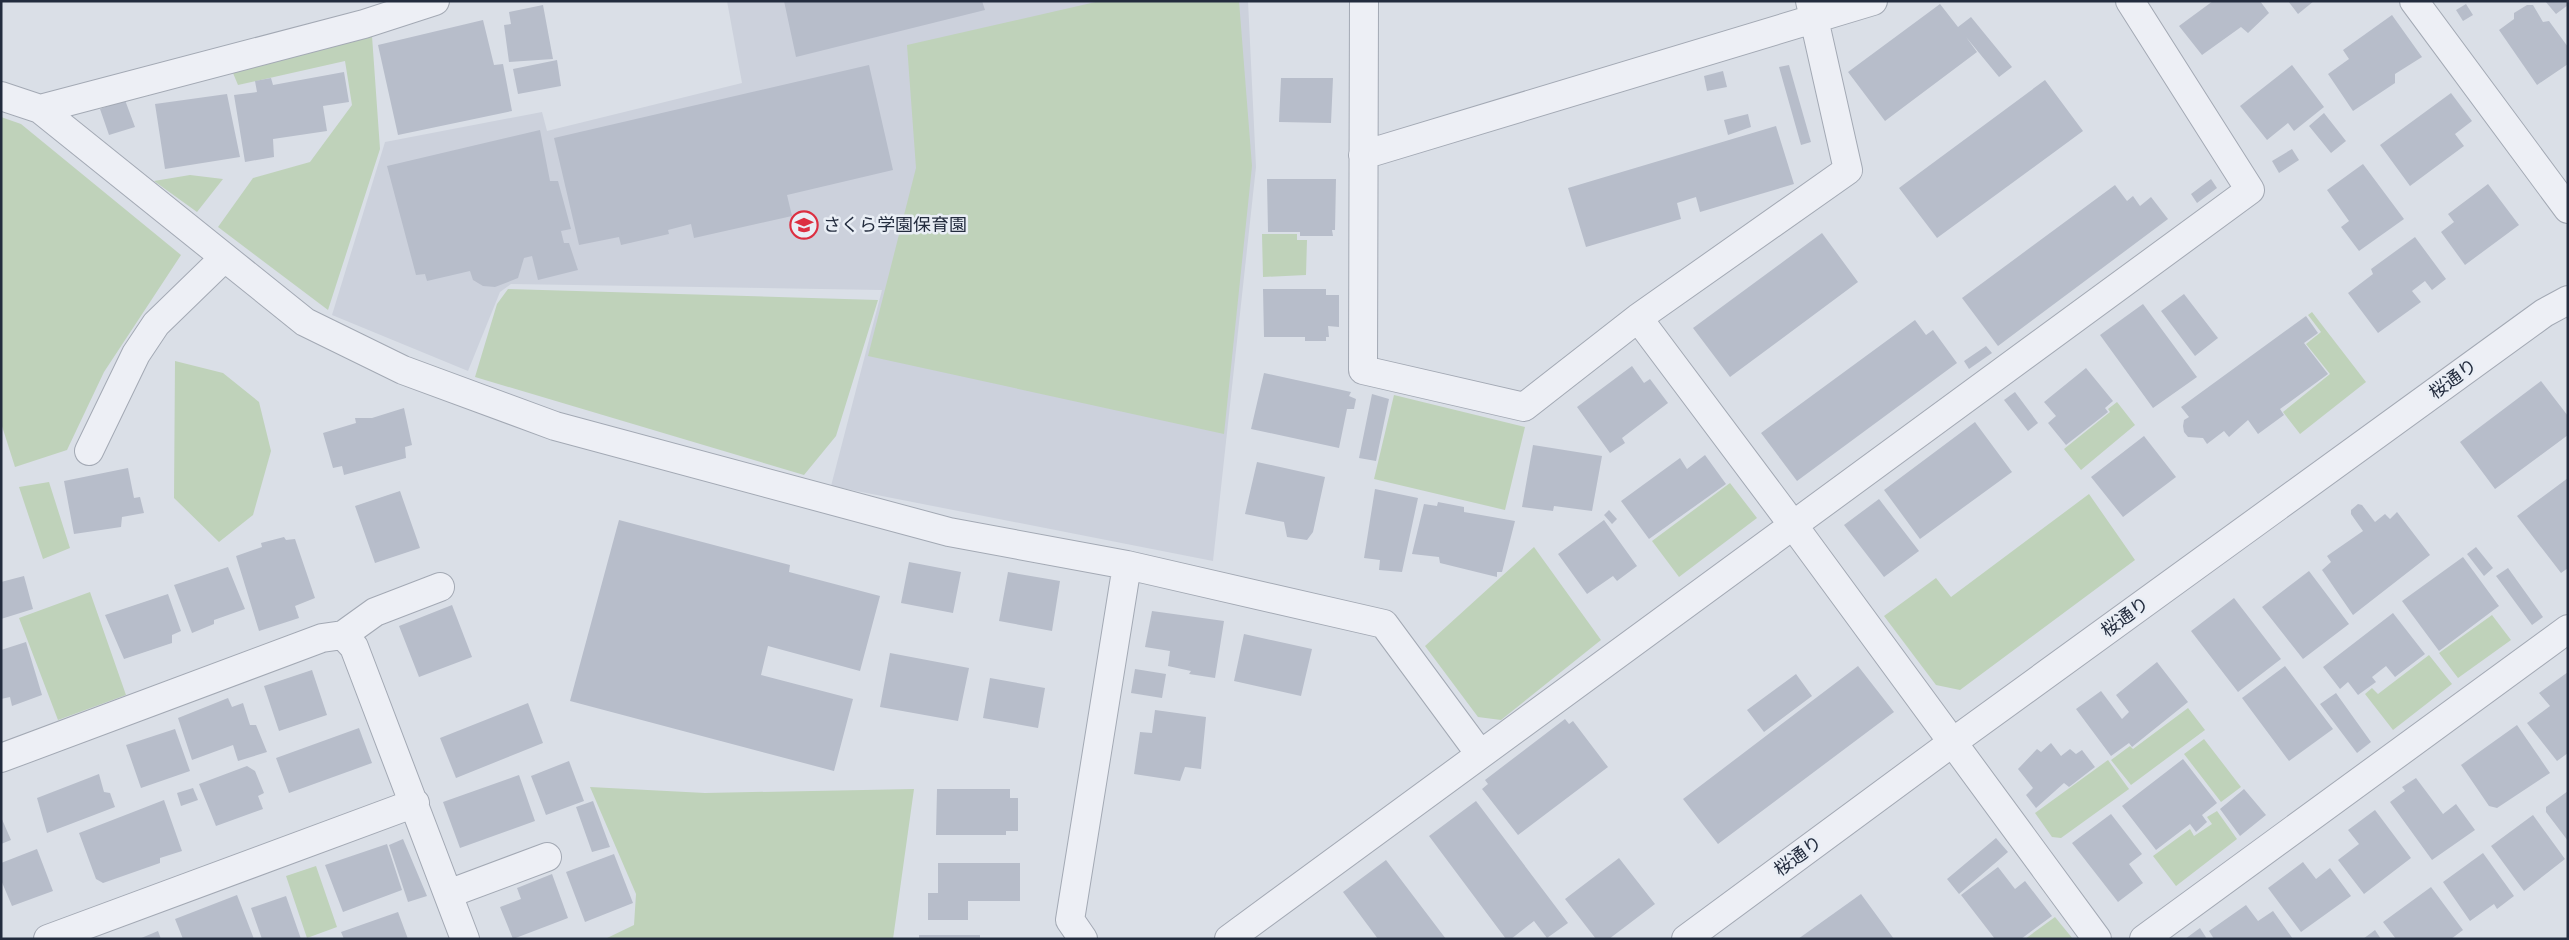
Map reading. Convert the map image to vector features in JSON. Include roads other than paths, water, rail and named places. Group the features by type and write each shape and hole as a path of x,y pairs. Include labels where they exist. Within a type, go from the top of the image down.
{"street":[{"path":"40,109 364,24 435,1"},
{"path":"1364,1 1362,155 1363,370 1524,407 1638,318 1848,170 1812,10"},
{"path":"1362,155 1812,10 1873,1"},
{"path":"1229,939 2250,190 2130,1"},
{"path":"2414,1 2568,208"},
{"path":"1,96 40,109 305,322 403,370 555,426 949,532 1127,565 1384,624 1480,754"},
{"path":"88,451 136,354 156,324 224,258"},
{"name":"桜通り","path":"1686,939 1953,742 2544,313 2568,300"},
{"path":"1638,318 1793,525 2097,939"},
{"path":"1083,939 1070,920 1127,565"},
{"path":"1,758 322,638 343,635 375,612 440,587"},
{"path":"2144,939 2568,629"},
{"path":"343,635 354,647 415,803 464,939"},
{"path":"48,939 415,803"},
{"path":"448,894 547,857"}],"place":[{"name":"さくら学園保育園","path":"804,225"}]}
